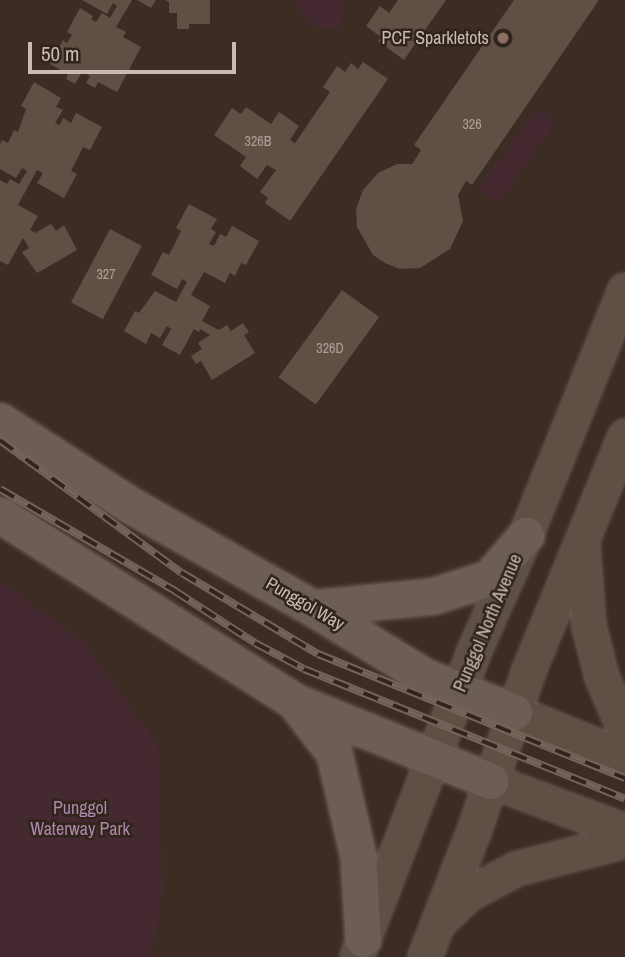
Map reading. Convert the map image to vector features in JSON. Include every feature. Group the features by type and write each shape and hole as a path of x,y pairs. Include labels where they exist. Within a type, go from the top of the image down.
{"main road":[{"name":"Punggol North Avenue","path":"360,948 460,690 625,290"},
{"name":"Punggol Way","path":"0,421 132,506 313,608 424,676 625,757"},
{"path":"425,957 514,712 582,537 625,436"},
{"path":"0,515 296,702 434,760 625,831"},
{"path":"313,608 433,596 489,578 526,535"},
{"path":"582,537 589,626 602,677 625,731"},
{"path":"296,702 334,753 358,856 360,948"},
{"path":"437,925 468,895 516,869 625,841"}],"green space":[{"path":"292,0 346,0 338,30 311,26"},
{"path":"536,108 556,122 498,204 479,190"},
{"name":"Punggol Waterway Park","path":"0,581 84,641 158,746 163,892 151,957 0,957"}],"building":[{"path":"82,0 132,0 116,27 126,32 123,37 141,47 117,92 98,82 95,88 86,83 90,76 82,72 75,84 66,79 68,74 50,64 63,40 67,43 72,35 67,32 80,8 93,16 91,19 96,22 102,13 110,18 117,6 113,3 107,14"},
{"path":"137,0 156,0 151,8"},
{"path":"165,0 210,0 210,24 189,24 189,29 177,29 177,13 169,13 169,2"},
{"path":"398,0 446,0 404,60 378,41 381,37 366,26 380,6 389,13"},
{"path":"514,0 599,0 472,185 466,181 458,195 463,221 450,249 420,268 400,269 385,263 373,255 357,227 356,209 363,190 378,173 397,164 412,164 421,150 414,145"},
{"path":"363,62 388,79 290,221 265,203 268,198 260,192 276,170 267,165 257,179 240,166 246,157 214,135 232,108 241,114 246,107 271,124 279,112 299,126 290,140 295,143 330,92 323,87 337,66 345,72 351,63 358,69"},
{"path":"34,82 61,98 56,107 63,110 55,123 60,125 63,118 71,123 76,113 102,127 90,150 83,147 71,171 77,174 64,198 37,183 43,173 37,170 18,205 38,216 30,230 35,233 51,224 56,231 64,225 77,250 37,273 22,252 29,248 23,238 8,265 0,261 0,180 7,184 10,179 19,184 27,171 22,168 16,178 0,169 0,144 2,140 8,143 14,130 18,132 26,109 21,106"},
{"path":"189,204 217,219 211,229 216,232 209,244 214,246 220,234 226,237 232,226 259,241 246,265 241,263 235,276 230,273 225,283 204,272 191,295 210,306 202,321 219,330 227,325 231,331 243,323 249,332 244,335 255,353 212,380 201,361 196,364 191,356 202,349 198,343 210,335 200,329 199,332 194,329 180,355 162,345 171,329 167,326 160,338 151,333 146,344 124,331 135,311 139,313 155,291 176,302 187,282 182,279 177,289 151,275 163,252 169,255 181,231 176,228"},
{"path":"110,229 142,246 103,319 71,302"},
{"path":"342,290 379,317 316,404 279,377"}],"railway":[{"path":"0,440 182,573 318,654 625,778"},
{"path":"0,489 175,591 255,643 304,669 625,799"}],"place":[{"name":"PCF Sparkletots","path":"503,38"}]}
